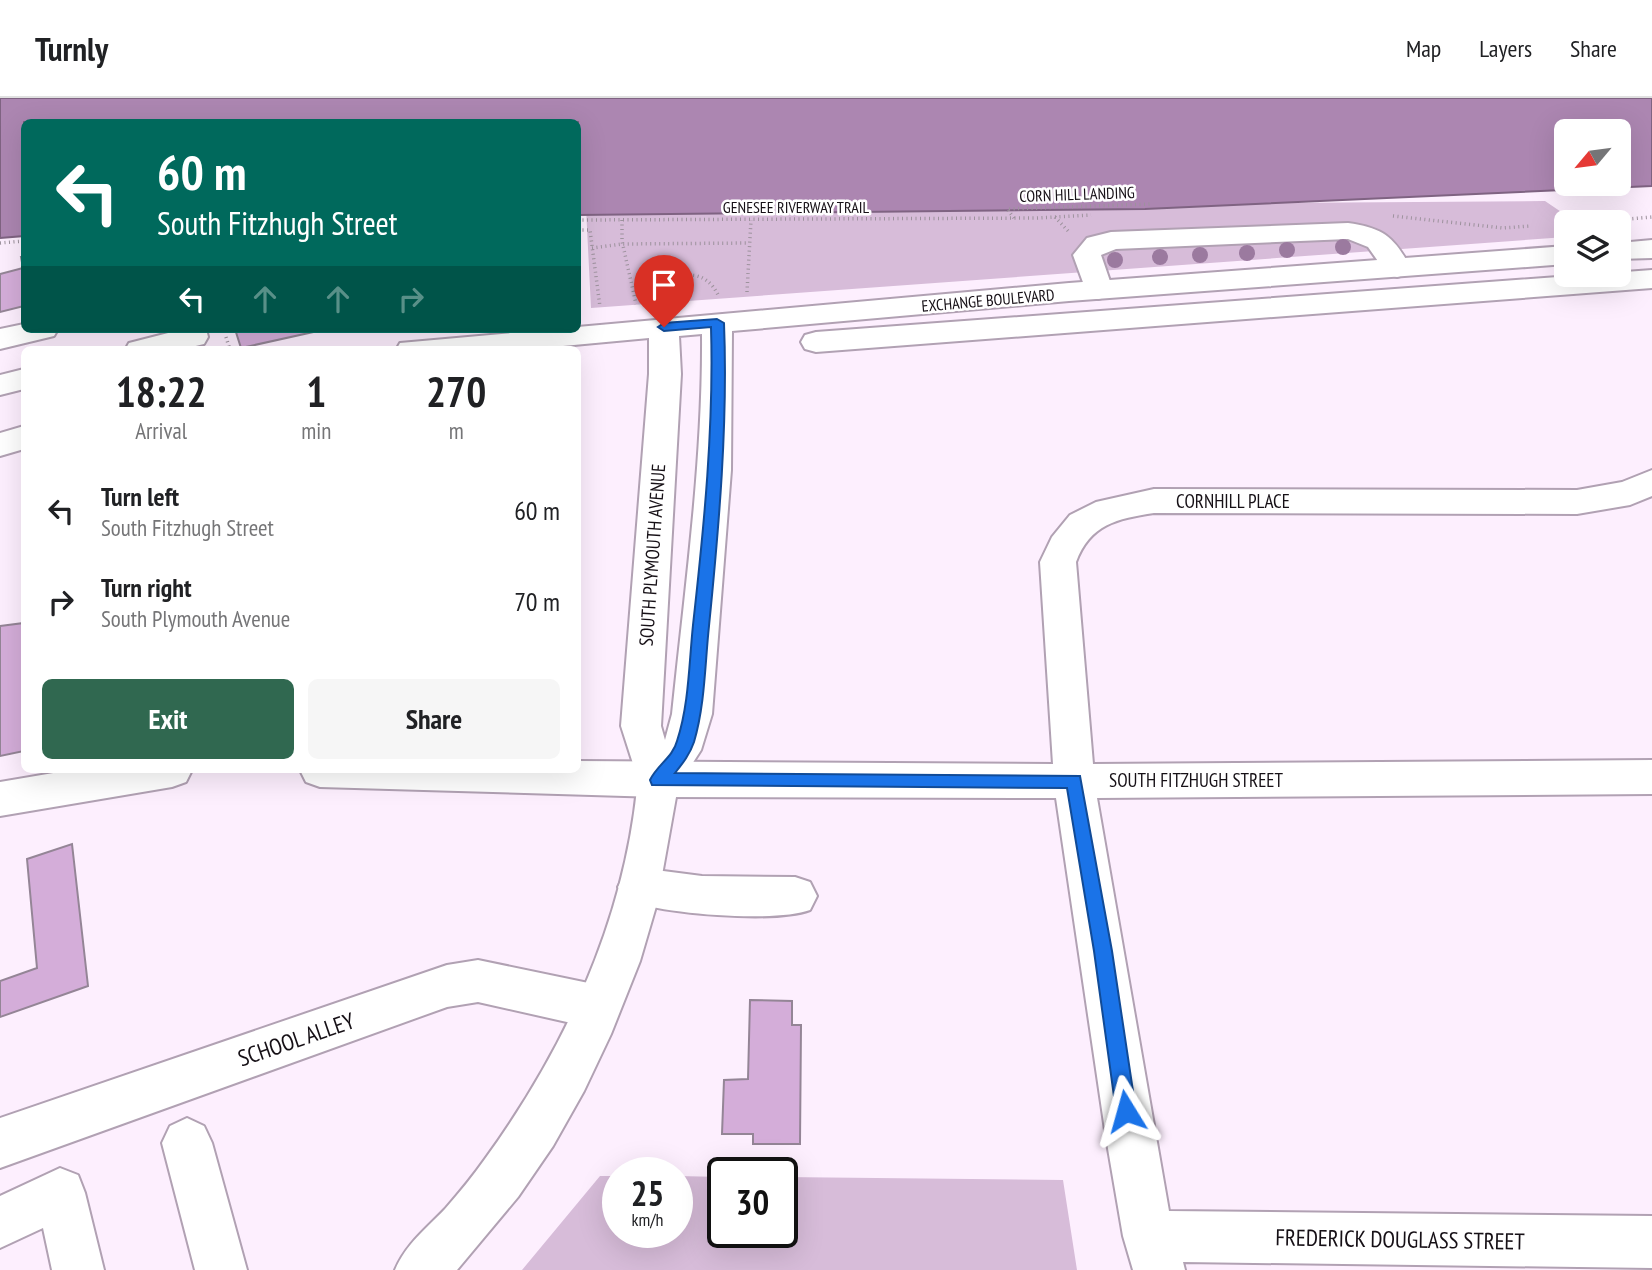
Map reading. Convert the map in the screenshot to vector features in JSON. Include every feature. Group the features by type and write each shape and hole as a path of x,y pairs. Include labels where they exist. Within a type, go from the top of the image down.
{"main road":[{"path":"1098,290 1087,255 1091,247 1121,240 1348,231 1365,233 1380,240 1397,268"},
{"path":"1631,250 1652,249"},
{"name":"EXCHANGE BOULEVARD","path":"718,324 1098,290 1554,256"},
{"name":"EXCHANGE BOULEVARD","path":"581,330 658,324 718,324 1652,279"},
{"name":"EXCHANGE BOULEVARD","path":"581,359 658,324"},
{"name":"SOUTH PLYMOUTH AVENUE","path":"422,1270 485,1202 523,1153 563,1082 598,1007 627,933 640,887 658,780 641,726 658,324"},
{"path":"658,780 679,756 692,714 714,479 718,324"},
{"path":"0,339 26,333"},
{"path":"156,346 193,337 192,333"},
{"name":"EXCHANGE BOULEVARD","path":"441,346 539,333"},
{"path":"0,385 21,380"},
{"path":"0,445 21,438"},
{"path":"0,452 21,448"},
{"name":"CORNHILL PLACE","path":"1154,1253 1130,1138 1103,951 1074,781 1058,562 1063,545 1073,530 1088,519 1108,510 1154,501 1577,502 1630,493 1652,482"},
{"path":"22,788 139,773"},
{"name":"SOUTH FITZHUGH STREET","path":"421,773 658,780 1074,781 1652,777"},
{"path":"640,887 702,895 795,896"},
{"name":"SCHOOL ALLEY","path":"0,1143 447,986 478,981 598,1007"},
{"path":"187,1143 220,1270"},
{"path":"0,1223 60,1193 78,1270"},
{"name":"FREDERICK DOUGLASS STREET","path":"1154,1253 1652,1242"}],"path":[{"name":"CORN HILL LANDING","path":"1014,219 1007,209 1151,204"},
{"path":"1055,217 1073,236"},
{"path":"1631,219 1652,217"},
{"name":"GENESEE RIVERWAY TRAIL","path":"581,220 1014,219"},
{"path":"622,220 622,244 634,278 658,324"},
{"path":"747,295 751,220"},
{"path":"581,230 590,230 601,312"},
{"path":"0,243 21,241"},
{"path":"592,248 622,244 749,243"},
{"path":"658,324 667,289 677,280 688,276 701,277 712,283 718,324"}],"shaded area":[{"path":"0,98 1652,98 1652,186 1631,187 1631,119 1554,119 1554,190 1145,209 581,215 581,119 21,119 21,236 0,238"},
{"path":"1545,201 1558,210 1554,210 1554,238 591,308 586,208"},
{"path":"602,1176 602,1248 693,1248 693,1176 707,1177 707,1248 798,1248 798,1177 1063,1180 1077,1270 522,1270"}],"building":[{"path":"21,269 21,307 0,312 0,274"},
{"path":"236,333 309,333 250,346 240,346"},
{"path":"21,623 21,752 0,756 0,626"},
{"path":"72,844 88,986 0,1017 0,981 37,968 27,859"},
{"path":"750,1000 792,1001 792,1025 801,1025 800,1144 753,1144 753,1134 722,1134 724,1080 748,1079"}],"route":[{"path":"664,327 717,323 719,369 708,563 692,714 679,756 658,780 1074,781 1103,951 1126,1111"}]}
